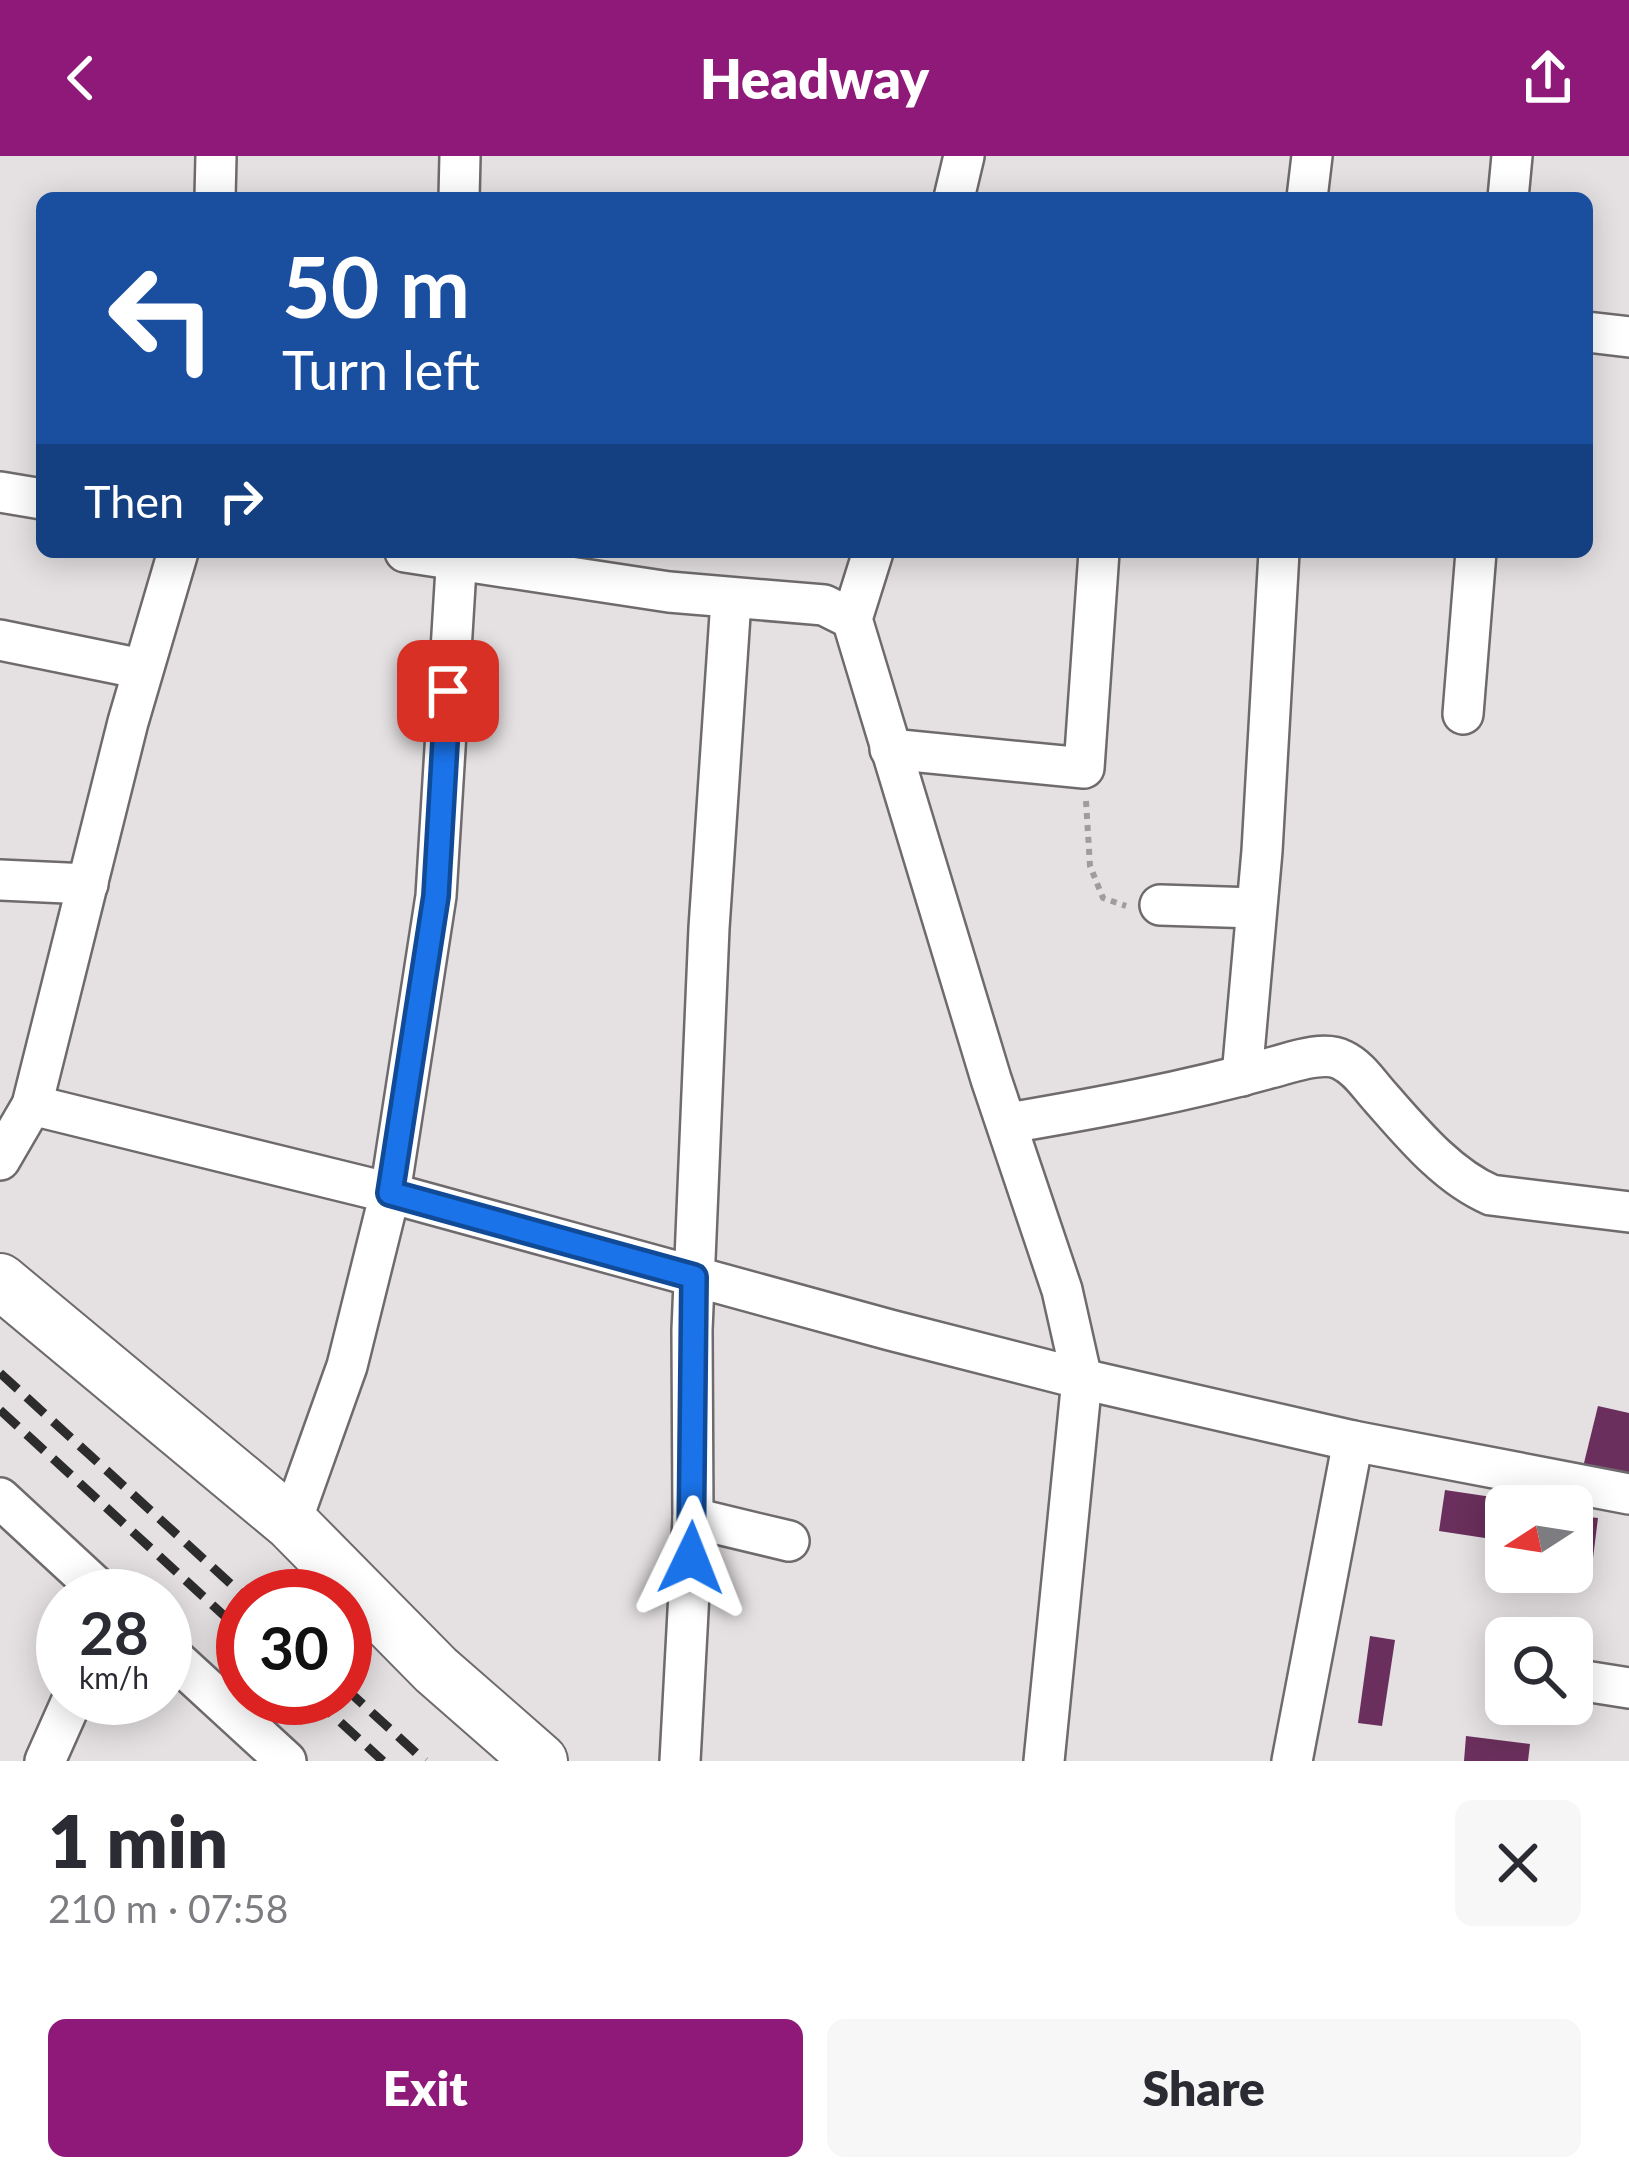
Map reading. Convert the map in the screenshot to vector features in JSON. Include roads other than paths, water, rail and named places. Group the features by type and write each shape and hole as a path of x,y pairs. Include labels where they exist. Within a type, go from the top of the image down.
{"street":[{"path":"215,192 216,156"},
{"path":"459,192 460,156"},
{"path":"955,192 964,156"},
{"path":"1307,192 1312,156"},
{"path":"1509,192 1512,156"},
{"path":"1593,333 1629,337"},
{"path":"0,492 36,498"},
{"path":"0,1160 32,1105 142,669 176,558"},
{"path":"291,1523 347,1366 390,1193 436,896 457,558"},
{"path":"469,558 731,600 824,605 852,619"},
{"path":"871,558 852,619 991,1079 1062,1290 1082,1378 1044,1761"},
{"path":"890,749 1084,768 1099,558"},
{"path":"1243,1076 1279,558"},
{"path":"1463,714 1476,558"},
{"path":"680,1761 693,1518 694,1277 709,928 731,600"},
{"path":"0,640 142,669"},
{"path":"0,880 88,884"},
{"path":"1160,905 1256,908"},
{"path":"1009,1123 1168,1096 1291,1063 1340,1058 1364,1076 1443,1162 1475,1188 1491,1195 1629,1212"},
{"path":"32,1105 390,1193 1082,1378 1353,1441 1629,1494"},
{"path":"0,1281 291,1523 436,1670 540,1761"},
{"path":"1292,1761 1353,1441"},
{"path":"0,1498 77,1569"},
{"path":"693,1518 790,1541"},
{"path":"192,1675 286,1761"},
{"path":"1593,1682 1629,1688"},
{"path":"45,1761 61,1725"}],"railway":[{"path":"0,1373 216,1570"},
{"path":"0,1410 216,1608"},
{"path":"372,1713 425,1761"},
{"path":"344,1725 383,1761"}]}
